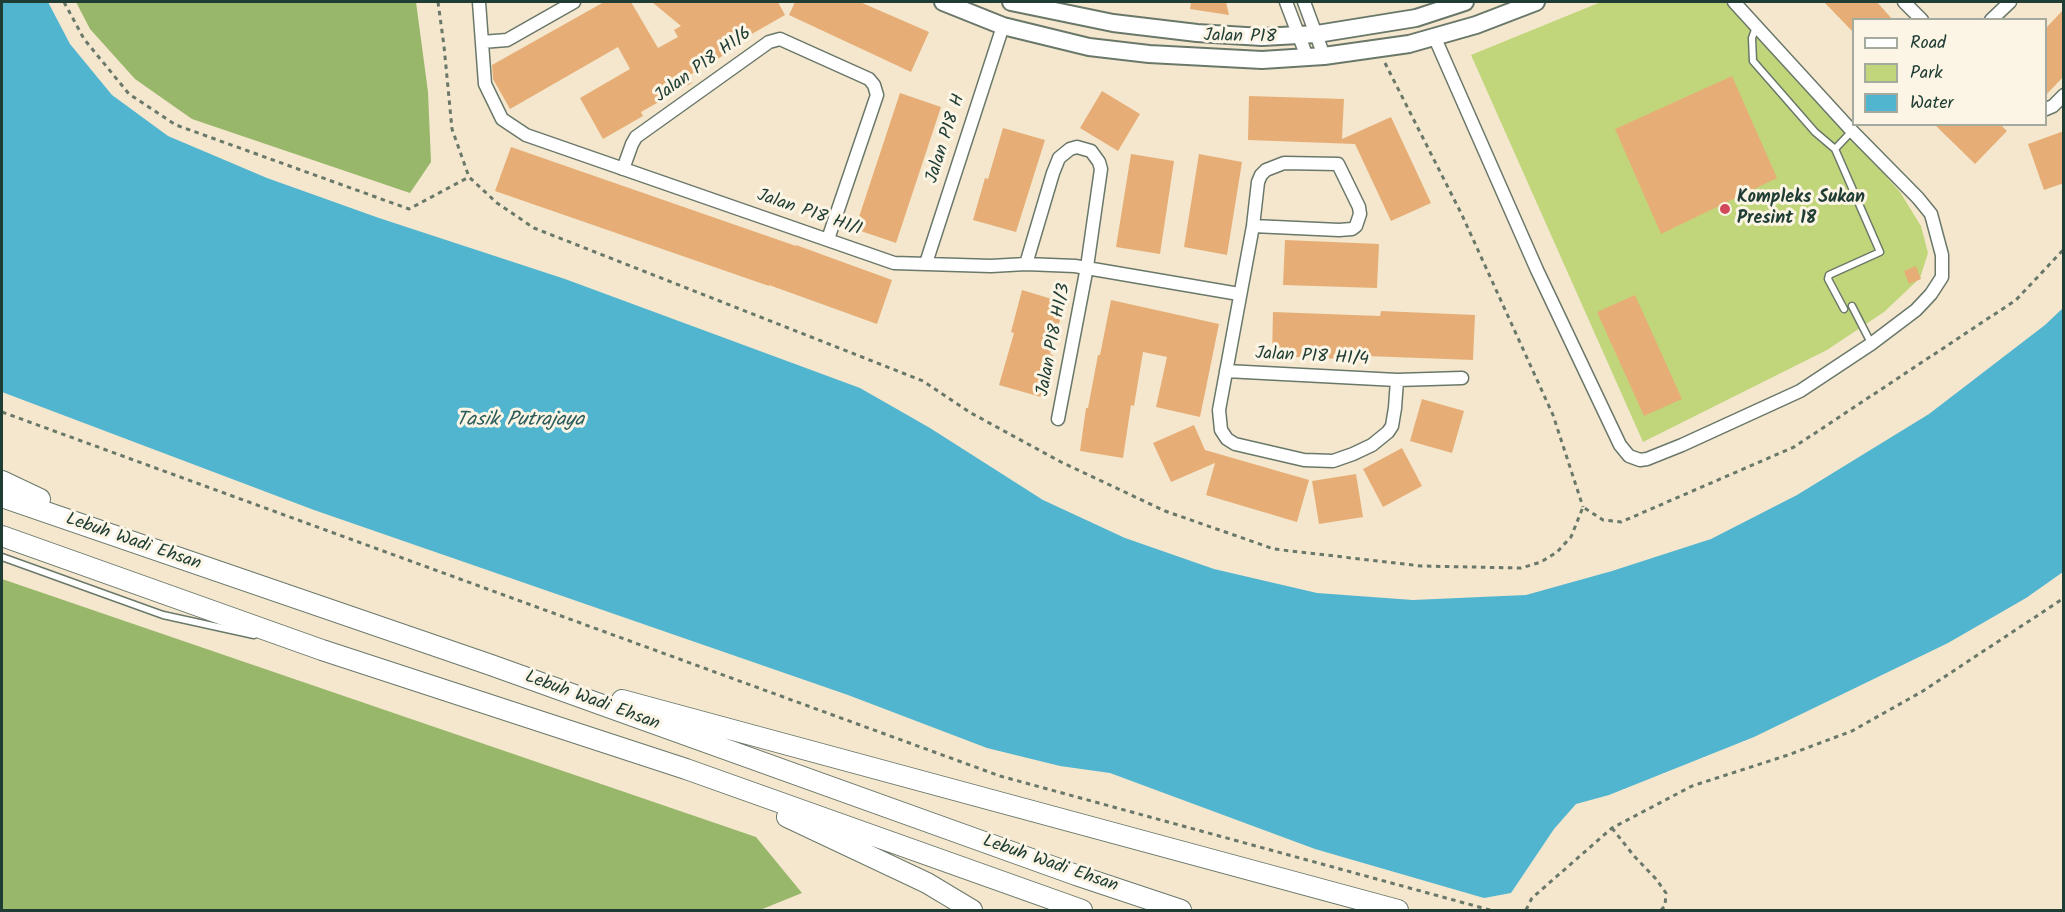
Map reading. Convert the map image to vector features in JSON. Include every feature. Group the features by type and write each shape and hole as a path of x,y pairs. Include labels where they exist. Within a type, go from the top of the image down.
{"main road":[{"path":"2,481 137,544"},
{"name":"Lebuh Wadi Ehsan","path":"2,497 491,665 1076,875 1181,910"},
{"name":"Lebuh Wadi Ehsan","path":"2,536 322,650 686,770 1082,910"},
{"path":"491,665 1398,910"},
{"path":"686,770 927,883 972,910"}],"street":[{"name":"Jalan P18 H1/1","path":"479,2 485,84 502,118 526,135 894,262 1087,267 1239,294"},
{"path":"482,42 507,40 574,2"},
{"name":"Jalan P18","path":"943,2 1003,26 1089,47 1149,54 1262,60 1324,56 1408,44 1476,25 1536,2"},
{"name":"Jalan P18","path":"1011,2 1113,23 1197,33 1262,37 1299,37 1416,18 1465,2"},
{"path":"1286,2 1307,57"},
{"path":"1304,2 1324,56"},
{"path":"1434,36 1551,300 1620,445 1629,456 1640,460 1647,459 1800,391 1871,344 1916,310 1931,294 1942,277 1942,255 1931,214 1734,2"},
{"path":"1904,2 1920,18"},
{"path":"1993,18 2010,2"},
{"name":"Jalan P18 H","path":"926,263 1003,26"},
{"name":"Jalan P18 H1/6","path":"624,169 636,137 769,42 780,39 869,79 877,95 828,239"},
{"path":"2047,109 2064,95"},
{"name":"Jalan P18 H1/3","path":"1026,264 1053,173 1064,152 1077,147 1090,151 1099,162 1101,169 1087,267 1058,419"},
{"name":"Jalan P18 H1/4","path":"1252,226 1352,229 1356,226 1360,214 1359,207 1338,164 1284,163 1266,170 1261,175 1258,182 1219,420 1221,430 1227,439 1235,444 1304,460 1333,460 1353,454 1383,437 1392,426 1397,380"},
{"name":"Jalan P18 H1/4","path":"1226,371 1397,380 1462,378"}],"lane":[{"path":"1756,26 1752,38 1753,61 1815,132 1835,149 1880,252 1829,275 1828,279 1844,309"},
{"path":"1835,149 1852,131"},
{"path":"1852,306 1871,344"},
{"path":"2,557 162,615 322,650"}],"path":[{"path":"64,2 84,39 129,94 176,125 409,208 469,177"},
{"path":"438,2 452,129 469,177 496,203 534,228 923,381 971,413 1061,462 1165,511 1274,549 1421,566 1521,568 1541,562 1557,552 1571,537 1583,507"},
{"path":"1376,49 1390,71 1462,214 1525,353 1553,415 1583,507 1603,520 1622,522 1794,447 2016,300 2064,249"},
{"path":"2,412 1000,776 1490,910"},
{"path":"1526,910 1532,898 1612,828 1692,786 1788,755 1852,731 1923,691 2064,598"},
{"path":"1612,828 1666,893 1665,906 1661,910"}],"green space":[{"path":"76,2 416,2 428,92 431,162 410,193 192,119 135,79 90,29"},
{"name":"Kompleks Sukan Presint 18","path":"1601,2 1727,2 1809,89 1900,192 1921,226 1928,253 1920,278 1884,312 1827,350 1643,442 1471,55"},
{"path":"2,579 756,837 802,893 760,910 2,910"}],"water":[{"name":"Tasik Putrajaya","path":"2,2 48,2 70,44 112,95 168,136 267,178 379,218 565,279 860,388 930,428 1043,500 1125,538 1214,569 1317,593 1413,600 1526,595 1612,571 1711,539 1797,495 1929,414 2045,325 2063,308 2063,572 2026,598 1948,643 1754,737 1609,795 1576,804 1554,829 1511,893 1484,898 1315,849 1110,773 1060,766 987,748 848,695 314,510 2,392"}],"building":[{"path":"604,2 631,2 658,48 678,37 674,30 681,26 652,2 778,2 785,15 736,43 738,47 688,76 692,83 641,112 643,116 603,139 580,98 630,69 618,47 510,109 493,79 492,65"},
{"path":"795,2 860,2 929,32 911,72 789,15"},
{"path":"1191,2 1226,2 1229,15 1190,9"},
{"path":"1824,2 1877,2 1891,18 1852,18 1852,31"},
{"path":"2064,9 2064,76 2047,94 2047,27"},
{"path":"1732,76 1777,178 1661,234 1615,129"},
{"path":"1102,91 1140,114 1118,151 1080,128"},
{"path":"900,93 941,107 896,243 855,229"},
{"path":"1249,96 1344,99 1342,139 1391,117 1431,203 1391,221 1355,144 1248,140"},
{"path":"1936,126 2002,126 2007,131 1975,164"},
{"path":"1003,128 1045,140 1016,232 973,220"},
{"path":"2064,131 2064,183 2044,190 2028,144"},
{"path":"511,147 892,280 877,324 495,191"},
{"path":"1131,154 1174,161 1160,254 1116,247"},
{"path":"1199,154 1242,162 1227,255 1184,247"},
{"path":"1285,240 1379,244 1377,288 1283,285"},
{"path":"1916,266 1921,279 1909,284 1904,271"},
{"path":"1022,290 1065,303 1050,354 1053,355 1041,397 999,385 1014,333 1011,332"},
{"path":"1635,295 1682,399 1644,416 1597,312"},
{"path":"1111,300 1219,324 1200,417 1156,407 1167,357 1143,352 1134,406 1131,405 1123,458 1080,451 1086,408 1088,408"},
{"path":"1381,311 1475,315 1473,360 1366,356 1366,360 1272,356 1273,312 1380,316"},
{"path":"1422,399 1464,411 1452,453 1410,441"},
{"path":"1194,425 1205,450 1309,480 1297,522 1206,495 1215,463 1171,482 1153,443"},
{"path":"1402,448 1422,486 1383,507 1363,469"},
{"path":"1356,474 1363,517 1319,524 1312,481"}],"place":[{"name":"Kompleks Sukan Presint 18","path":"1725,209"}]}
